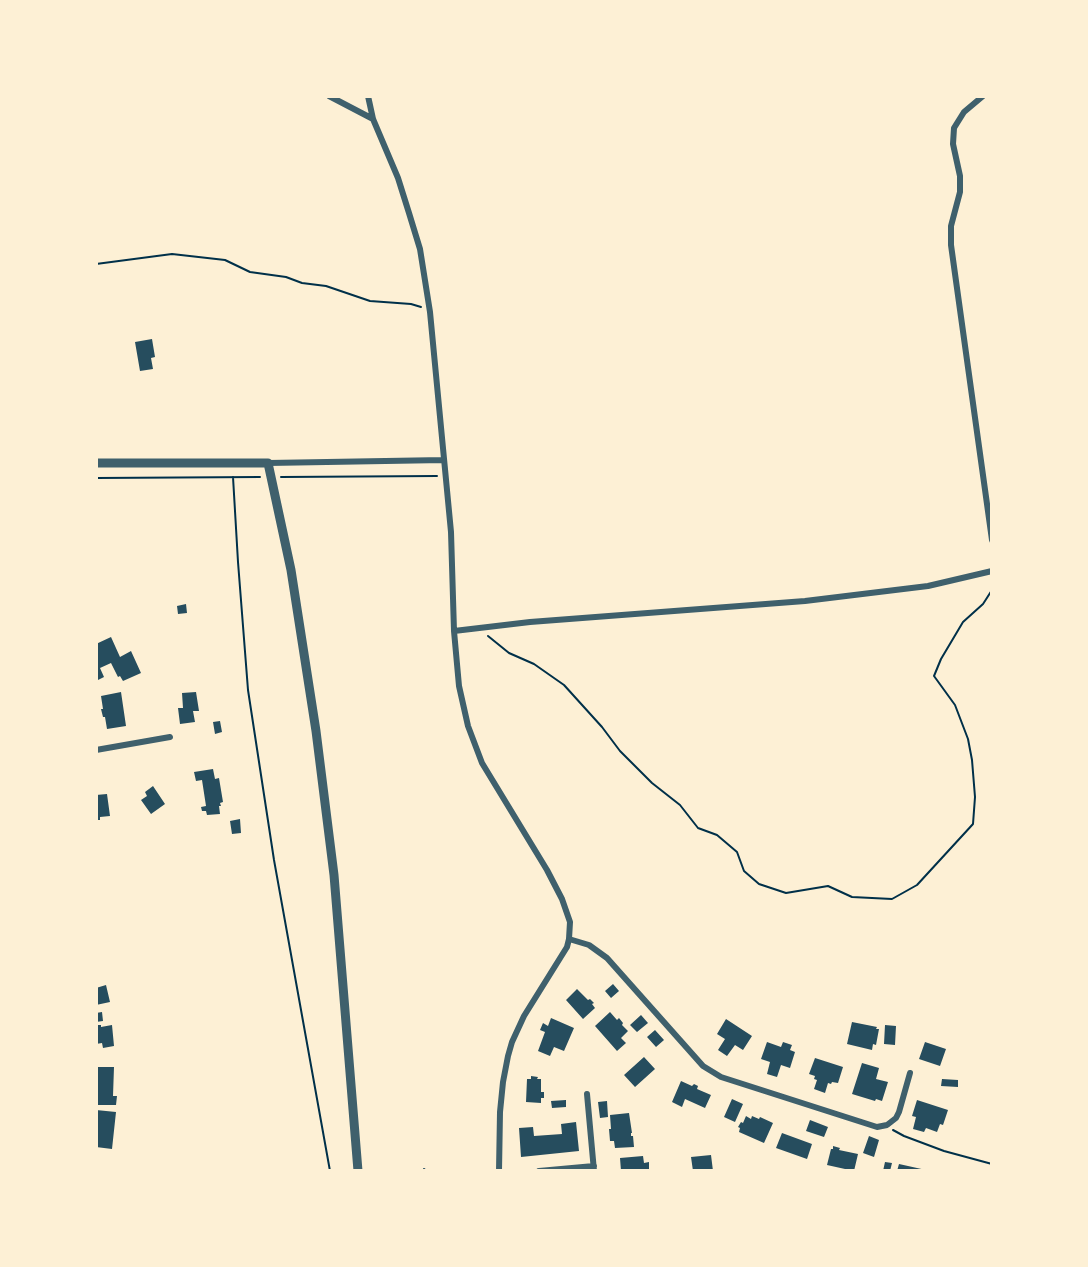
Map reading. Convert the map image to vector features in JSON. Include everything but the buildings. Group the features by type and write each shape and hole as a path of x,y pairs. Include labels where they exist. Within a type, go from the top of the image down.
{"street":[{"path":"329,96 374,119"},
{"path":"368,96 374,119 398,178 420,249 430,312 451,532 454,631 459,686 468,726 482,763 547,870 562,899 570,922 569,939 562,955 524,1016 512,1042 501,1095 499,1171"},
{"path":"982,96 964,112 954,128 953,144 960,176 960,192 951,226 951,245 992,540"},
{"path":"96,463 444,460"},
{"path":"268,463 291,570 316,731 334,875 358,1171"},
{"path":"454,631 531,622 805,601 928,586 992,571"},
{"path":"96,750 170,738"},
{"path":"569,939 589,945 607,958 697,1059 714,1074 729,1080 877,1127 887,1125 896,1118 910,1072"},
{"path":"539,1171 594,1169 587,1094"}],"path":[{"path":"96,264 172,254 225,260 250,272 326,286 370,301 411,304 430,312"},
{"path":"292,477 446,476"},
{"path":"233,477 248,690 273,860 330,1171"},
{"path":"96,478 243,477"},
{"path":"477,628 509,653 534,664 564,685 602,727 620,751 652,783 680,805 698,828 717,835 737,852 744,871 759,884 786,893 828,886 852,897 892,898 917,885 973,824 975,797 968,739 955,705 934,676 940,659 963,622 983,604 992,590"},
{"path":"887,1125 897,1133 944,1151 992,1164"}]}
